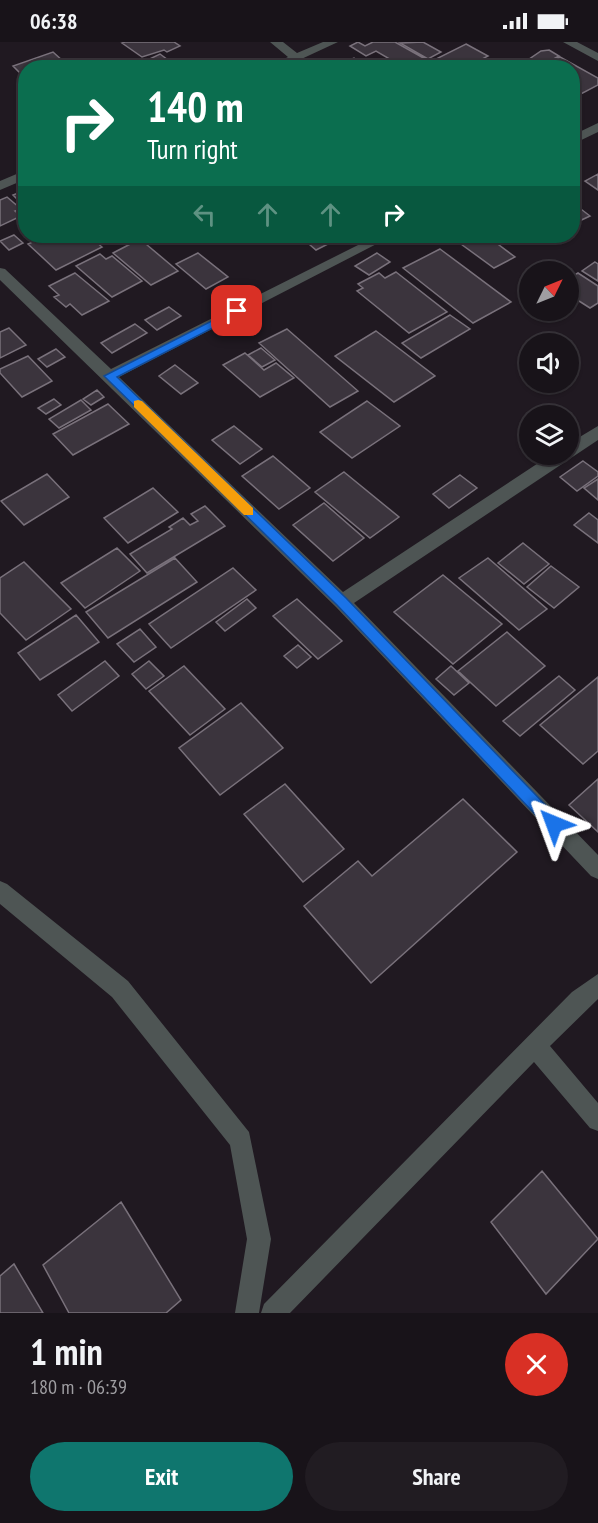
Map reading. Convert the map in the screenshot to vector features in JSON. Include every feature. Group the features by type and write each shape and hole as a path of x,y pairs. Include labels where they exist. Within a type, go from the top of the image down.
{"street":[{"path":"276,42 296,57"},
{"path":"289,60 332,42"},
{"path":"569,42 598,58"},
{"path":"580,136 598,127"},
{"path":"0,186 18,178"},
{"path":"109,376 371,243"},
{"path":"0,272 342,602 598,869"},
{"path":"579,445 598,432"},
{"path":"342,602 548,465"},
{"path":"0,891 120,989 241,1140 259,1239 247,1313"},
{"path":"273,1313 535,1046 598,985"},
{"path":"535,1046 598,1120"}],"building":[{"path":"174,42 180,46 167,52 164,50 142,57 122,43"},
{"path":"358,42 365,46 373,42 395,42 427,60 391,60 376,51 366,56 350,46"},
{"path":"423,42 441,52 428,59 400,43"},
{"path":"466,44 488,56 484,58 488,60 441,60 438,58"},
{"path":"549,50 559,56 552,60 528,60 541,51"},
{"path":"53,52 62,60 30,60"},
{"path":"160,54 168,60 147,60"},
{"path":"580,68 598,78 598,85 580,94"},
{"path":"598,174 598,190 585,181"},
{"path":"7,197 18,206 18,210 15,211 18,217 0,226 0,200"},
{"path":"580,208 590,216 580,221"},
{"path":"14,235 18,239 18,243 23,243 9,250 0,241"},
{"path":"97,243 102,247 56,270 28,244"},
{"path":"132,243 145,243 178,271 151,285 113,253"},
{"path":"308,243 330,243 316,250"},
{"path":"460,243 496,243 515,257 494,268"},
{"path":"440,249 511,302 473,323 403,268"},
{"path":"198,253 228,277 206,289 176,264"},
{"path":"377,253 390,262 369,275 355,266"},
{"path":"100,254 106,259 112,256 142,281 112,297 76,266"},
{"path":"595,262 598,264 598,281 582,271"},
{"path":"396,272 447,312 409,333 357,291 363,288 358,284 379,273 385,278"},
{"path":"75,273 109,301 82,315 70,304 66,307 54,297 59,295 49,286"},
{"path":"579,274 598,286 598,303 590,308 579,301"},
{"path":"169,307 181,316 157,330 145,320"},
{"path":"450,315 470,329 421,358 402,343"},
{"path":"135,324 147,333 112,353 101,343"},
{"path":"9,328 26,345 0,358 0,332"},
{"path":"287,329 358,391 330,407 259,343"},
{"path":"376,331 435,376 394,402 335,356"},
{"path":"261,348 275,360 262,367 248,355"},
{"path":"56,349 65,357 47,367 38,359"},
{"path":"245,353 264,370 276,363 294,378 260,397 223,365"},
{"path":"28,356 52,381 22,397 0,373 0,369"},
{"path":"175,365 198,383 181,394 159,376"},
{"path":"97,390 104,397 91,405 83,399"},
{"path":"54,399 61,405 46,414 38,408"},
{"path":"81,400 91,410 59,428 49,419"},
{"path":"367,401 400,426 352,458 320,432"},
{"path":"108,404 129,424 73,455 53,434"},
{"path":"234,426 262,449 240,464 212,440"},
{"path":"273,456 310,488 279,509 242,476"},
{"path":"583,461 598,472 598,476 577,491 560,477"},
{"path":"344,472 399,517 370,538 315,492"},
{"path":"47,474 69,497 24,525 1,501"},
{"path":"460,475 477,488 449,508 433,494"},
{"path":"598,479 598,500 584,488"},
{"path":"153,488 178,512 128,543 104,518"},
{"path":"324,503 364,538 333,561 293,525"},
{"path":"205,506 225,526 147,573 130,554 172,529 169,527 183,518 190,525 198,521 191,514"},
{"path":"589,513 598,520 598,543 574,525"},
{"path":"523,543 549,564 524,584 498,563"},
{"path":"117,548 140,571 85,608 61,583"},
{"path":"175,558 197,582 108,638 86,612"},
{"path":"488,558 547,609 519,630 459,578"},
{"path":"24,562 71,609 26,640 0,613 0,578"},
{"path":"551,566 579,587 554,608 527,587"},
{"path":"233,568 256,590 171,648 149,624"},
{"path":"443,575 502,624 453,664 394,612"},
{"path":"247,599 256,608 225,631 216,622"},
{"path":"297,599 342,641 318,659 273,616"},
{"path":"76,615 99,642 40,680 18,653"},
{"path":"140,629 156,647 134,662 117,644"},
{"path":"507,632 545,666 496,706 458,671"},
{"path":"298,645 311,657 297,668 284,656"},
{"path":"105,661 119,676 72,711 58,695"},
{"path":"149,661 164,676 146,689 132,674"},
{"path":"184,666 225,709 190,735 149,691"},
{"path":"451,666 469,683 454,695 436,679"},
{"path":"559,676 575,690 520,736 503,721"},
{"path":"598,677 598,751 583,764 540,725"},
{"path":"241,703 283,748 220,795 179,748"},
{"path":"598,779 598,832 569,805"},
{"path":"285,784 344,849 303,882 244,814"},
{"path":"463,799 517,852 371,983 304,906 358,861 372,876"},
{"path":"542,1171 598,1239 546,1294 491,1222"},
{"path":"121,1202 181,1300 166,1313 69,1313 43,1265"},
{"path":"14,1264 43,1313 0,1313 0,1276"}],"slow traffic":[{"path":"138,404 249,511"}],"route":[{"path":"237,311 109,376 342,602 554,824"}]}
